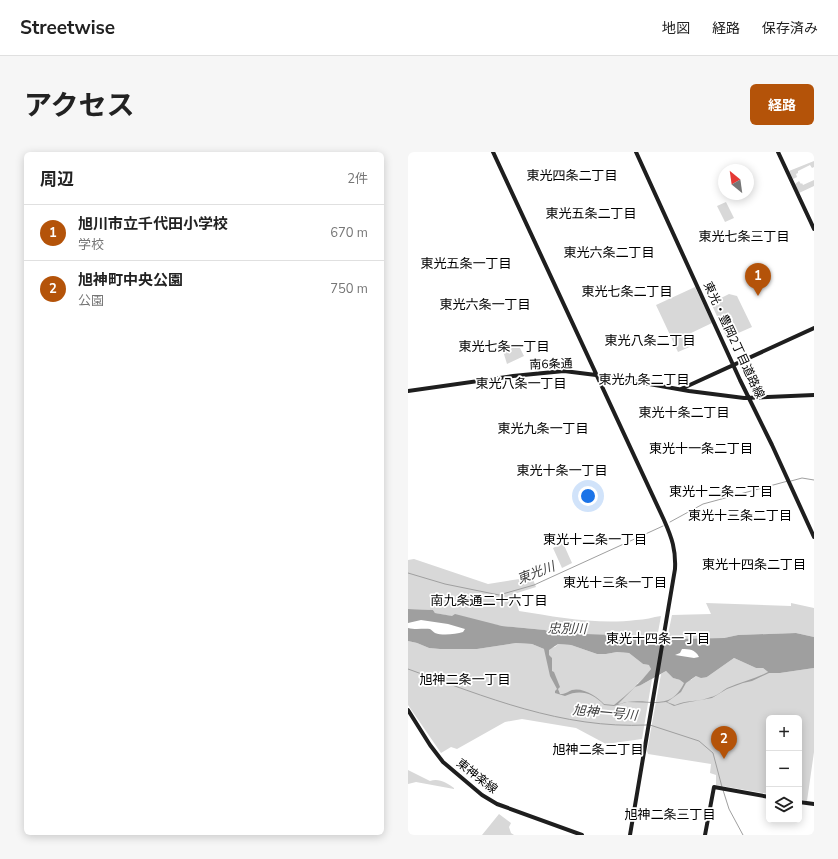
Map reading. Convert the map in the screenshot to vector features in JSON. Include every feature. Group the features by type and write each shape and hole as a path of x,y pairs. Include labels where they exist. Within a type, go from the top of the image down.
{"street":[{"path":"493,152 672,539 675,555 674,569 630,835"},
{"name":"東光・豊岡2丁目道路線","path":"636,152 814,537"},
{"path":"778,152 814,229"},
{"path":"680,389 814,328"},
{"name":"南6条通","path":"408,391 551,372 571,372 749,398 814,395"},
{"name":"東神楽線","path":"408,710 427,741 439,757 453,772 482,795 497,804 582,835"},
{"path":"705,835 714,787 766,796"},
{"path":"802,802 814,804"}],"shaded area":[{"path":"814,161 814,167 812,168 810,165 798,171 796,174 797,177 793,179 789,171"},
{"path":"814,180 814,186 799,193 795,184 799,181 803,185"},
{"path":"726,202 734,218 725,222 717,206"},
{"path":"695,287 712,323 689,334 694,345 678,352 656,305"},
{"path":"729,294 737,296 752,327 727,338 711,303"},
{"path":"518,344 524,356 507,364 503,351"},
{"path":"563,543 572,563 562,568 553,548"},
{"path":"414,559 488,584 532,577 536,587 514,594 519,611 578,620 607,622 639,620 661,616 657,638 553,633 545,630 502,626 435,613 433,610 408,609 408,560"},
{"path":"706,603 791,606 791,603 814,608 814,637 796,633 738,635 724,638 667,639 672,615 711,614"},
{"path":"408,609 433,610 435,613 452,616 455,614 502,626 545,630 553,633 619,635 667,639 724,638 738,635 796,633 814,637 814,668 780,673 769,673 752,681 727,689 712,698 705,699 715,696 727,688 768,672 763,668 756,668 734,658 707,677 701,678 696,676 686,683 681,692 674,697 684,683 673,678 666,671 635,687 634,688 618,704 620,704 614,706 604,705 586,693 576,693 565,696 555,693 557,689 550,676 544,649 532,644 516,643 477,649 440,649 429,648 408,641 408,628 430,629 438,634 463,632 465,629 448,624 421,620 408,623","holes":["558,644 571,645 597,654 617,652 629,653 643,664 649,665 651,669 624,697 614,705 604,704 598,698 581,690 576,689 560,694 558,689 560,687 554,672 552,671 552,658 549,655 549,650","682,649 689,649 696,652 699,657 694,658 675,655 680,653"]},
{"path":"408,641 429,648 440,649 477,649 516,643 532,644 544,649 555,647 558,644 571,645 597,654 617,652 629,653 643,664 650,665 651,669 637,684 641,685 652,679 642,739 606,744 576,728 522,719 505,722 457,749 451,747 441,753 408,705"},
{"path":"734,658 756,668 763,668 768,672 774,673 814,668 814,752 807,801 802,800 802,715 766,715 766,793 716,785 716,775 710,773 711,764 648,754 647,751 661,674 666,671 673,678 680,680 691,680 696,676 707,677"},
{"path":"672,698 667,702 675,705 684,702 699,700 674,706 666,702 657,703 627,702 623,703 626,702 636,701 659,702"},
{"path":"408,770 430,781 437,780 443,782 454,789 416,782 408,784"},
{"path":"499,814 511,823 509,827 511,833 514,835 482,835"}],"waterway":[{"name":"東光川","path":"791,481 802,478 814,480"},
{"name":"東光川","path":"670,522 703,504 788,481"},
{"name":"東光川","path":"408,573 445,584 499,595 534,585 663,526"},
{"name":"旭神一号川","path":"408,669 525,709 585,722 616,725 647,725"},
{"name":"旭神一号川","path":"650,725 699,741 713,753 722,787"},
{"name":"旭神一号川","path":"723,790 729,809 743,835"}],"place":[{"name":"旭川市立千代田小学校","path":"758,296"},
{"name":"旭神町中央公園","path":"724,759"}],"district":[{"name":"東光四条二丁目","path":"572,176"},
{"name":"東光五条二丁目","path":"591,214"},
{"name":"東光七条三丁目","path":"744,237"},
{"name":"東光六条二丁目","path":"609,253"},
{"name":"東光五条一丁目","path":"466,264"},
{"name":"東光七条二丁目","path":"627,292"},
{"name":"東光六条一丁目","path":"485,305"},
{"name":"東光八条二丁目","path":"650,341"},
{"name":"東光七条一丁目","path":"504,347"},
{"name":"東光九条二丁目","path":"644,380"},
{"name":"東光八条一丁目","path":"521,384"},
{"name":"東光十条二丁目","path":"684,413"},
{"name":"東光九条一丁目","path":"543,429"},
{"name":"東光十一条二丁目","path":"701,449"},
{"name":"東光十条一丁目","path":"562,471"},
{"name":"東光十二条二丁目","path":"721,492"},
{"name":"東光十三条二丁目","path":"740,516"},
{"name":"東光十二条一丁目","path":"595,540"},
{"name":"東光十四条二丁目","path":"754,565"},
{"name":"東光十三条一丁目","path":"615,583"},
{"name":"南九条通二十六丁目","path":"489,601"},
{"name":"東光十四条一丁目","path":"658,639"},
{"name":"旭神二条一丁目","path":"465,680"},
{"name":"旭神二条二丁目","path":"598,750"},
{"name":"旭神二条三丁目","path":"670,815"}],"water label":[{"name":"忠別川","path":"567,629"}]}
